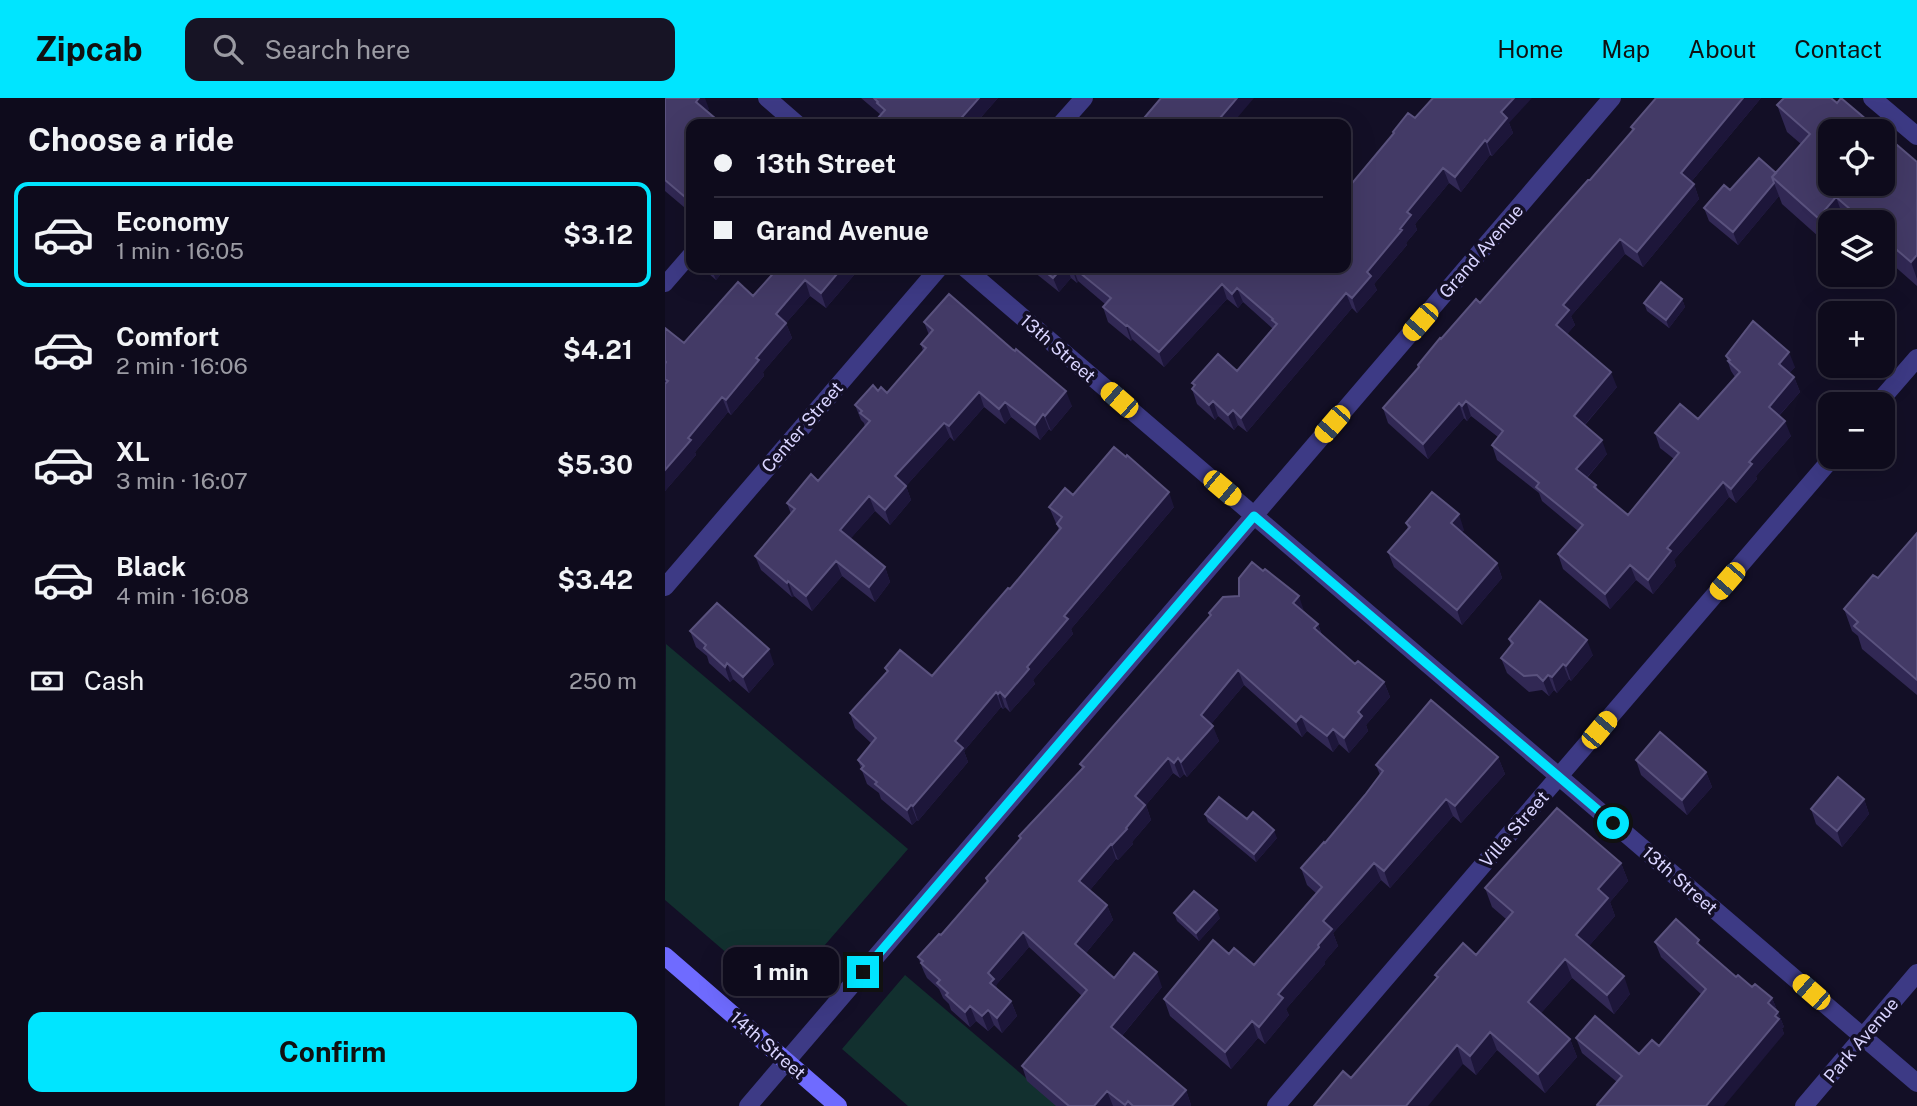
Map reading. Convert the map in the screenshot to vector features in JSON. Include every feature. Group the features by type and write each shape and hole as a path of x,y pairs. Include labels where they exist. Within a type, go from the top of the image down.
{"main road":[{"name":"14th Street","path":"665,956 838,1106"}],"street":[{"path":"767,98 791,119"},
{"path":"1066,119 1084,98"},
{"name":"Grand Avenue","path":"748,1106 1612,98"},
{"path":"1872,98 1917,136"},
{"name":"Center Street","path":"665,587 935,273"},
{"name":"13th Street","path":"971,273 1917,1083"},
{"path":"1887,392 1917,358"},
{"name":"Villa Street","path":"1276,1106 1823,469"},
{"name":"Park Avenue","path":"1804,1106 1917,973"}],"lane":[{"path":"665,284 686,260"}],"green space":[{"path":"666,644 908,849 779,998 665,900"},
{"path":"905,975 1059,1106 908,1106 842,1049"}],"building":[{"path":"665,98 699,98 696,102 716,119 686,119 686,198 665,180"},
{"path":"874,98 979,98 960,119 877,119 885,110"},
{"path":"1161,98 1237,98 1219,119 1143,119"},
{"path":"1433,98 1514,98 1501,112 1507,118 1455,177 1443,168 1407,212 1411,215 1400,229 1402,230 1367,272 1371,276 1352,298 1346,293 1241,418 1233,410 1228,415 1213,401 1209,405 1192,389 1195,385 1192,383 1218,354 1237,371 1277,324 1273,319 1237,288 1232,294 1222,284 1159,352 1103,307 1111,298 1080,273 1351,273 1351,185 1408,113 1415,118"},
{"path":"1656,98 1743,98 1681,173 1694,184 1637,252 1620,239 1563,305 1569,310 1556,325 1611,372 1574,416 1602,440 1576,469 1628,515 1679,453 1655,433 1680,404 1698,419 1740,372 1726,356 1753,321 1789,352 1779,364 1794,377 1769,407 1785,421 1749,462 1752,464 1731,489 1723,482 1667,548 1671,551 1648,580 1630,565 1605,594 1558,554 1583,525 1536,487 1539,483 1492,445 1503,431 1466,401 1462,406 1459,403 1423,444 1383,408 1440,338 1476,299 1480,303 1590,180 1634,129 1631,127"},
{"path":"1784,98 1831,98 1837,103 1841,98 1866,119 1818,119 1818,196 1895,196 1895,143 1917,162 1917,255 1911,262 1895,248 1895,210 1851,210 1836,197 1825,210 1818,210 1818,218 1772,177 1810,134 1777,105"},
{"path":"1759,158 1776,173 1772,177 1774,183 1733,232 1704,208 1724,185 1730,190"},
{"path":"774,273 838,273 821,293 805,280 776,314 786,323 756,358 759,360 726,400 722,397 665,470 665,384 668,381 665,379 665,328 684,343 738,282 753,296"},
{"path":"1661,282 1682,299 1666,320 1644,303"},
{"path":"949,294 1012,349 1016,349 1066,391 1035,425 1005,402 999,409 979,392 949,426 944,423 895,476 906,486 885,510 869,496 840,530 885,567 869,587 836,561 806,596 755,556 795,509 787,503 811,474 818,481 870,421 855,405 873,385 878,391 881,387 887,393 926,348 921,344 933,330 924,322"},
{"path":"1114,447 1169,492 1064,616 1068,619 1005,697 996,692 955,741 963,748 907,810 861,769 864,766 858,760 876,738 850,713 888,671 885,668 900,650 932,676 1061,528 1057,524 1062,517 1049,507 1065,488 1073,495"},
{"path":"1432,492 1459,514 1451,523 1497,563 1457,610 1388,552 1410,527 1406,523"},
{"path":"1917,533 1917,680 1854,626 1858,622 1844,609 1873,575 1878,578"},
{"path":"1252,562 1299,596 1293,603 1318,624 1314,628 1355,664 1358,661 1384,682 1358,712 1362,716 1344,738 1333,729 1327,736 1301,716 1296,722 1238,670 1201,715 1213,726 1181,762 1178,758 1174,763 1168,758 1135,796 1145,805 1127,829 1079,881 1107,905 1075,944 1114,978 1134,953 1157,972 1111,1027 1186,1090 1172,1106 1133,1106 1128,1101 1125,1105 1107,1091 1094,1106 1069,1106 1022,1066 1087,990 1023,932 988,973 994,979 990,983 1011,1001 997,1018 988,1010 982,1016 970,1006 965,1012 946,995 948,993 937,983 940,980 918,957 988,881 986,878 1021,838 1019,836 1084,767 1080,764 1211,615 1209,613 1223,597 1239,596 1239,578"},
{"path":"1540,601 1587,640 1566,666 1563,664 1552,677 1548,675 1543,681 1537,675 1524,676 1501,658 1513,643 1509,639"},
{"path":"717,603 769,649 743,677 727,663 725,667 690,631"},
{"path":"1431,700 1498,757 1455,806 1446,799 1384,871 1374,863 1323,921 1332,929 1278,994 1283,998 1259,1027 1252,1021 1225,1052 1164,999 1213,940 1229,954 1234,948 1254,965 1322,887 1301,868 1365,795 1383,771 1376,765"},
{"path":"1660,732 1706,772 1682,800 1636,760"},
{"path":"1838,777 1864,799 1837,831 1811,809"},
{"path":"1219,797 1247,819 1253,812 1274,830 1254,854 1205,814"},
{"path":"1557,808 1621,863 1598,889 1608,898 1576,935 1624,976 1607,995 1565,959 1528,1002 1570,1039 1538,1074 1490,1032 1470,1056 1457,1045 1406,1106 1314,1106 1343,1071 1351,1078 1438,977 1435,975 1463,943 1476,955 1513,912 1485,888"},
{"path":"1194,891 1217,910 1196,933 1174,913"},
{"path":"1676,919 1699,940 1697,943 1736,977 1738,975 1752,987 1755,984 1772,998 1768,1003 1778,1012 1775,1016 1779,1019 1706,1106 1598,1106 1622,1076 1576,1038 1595,1016 1639,1054 1652,1040 1659,1046 1706,989 1655,942"}],"route":[{"path":"863,972 1254,516 1613,823"}]}
